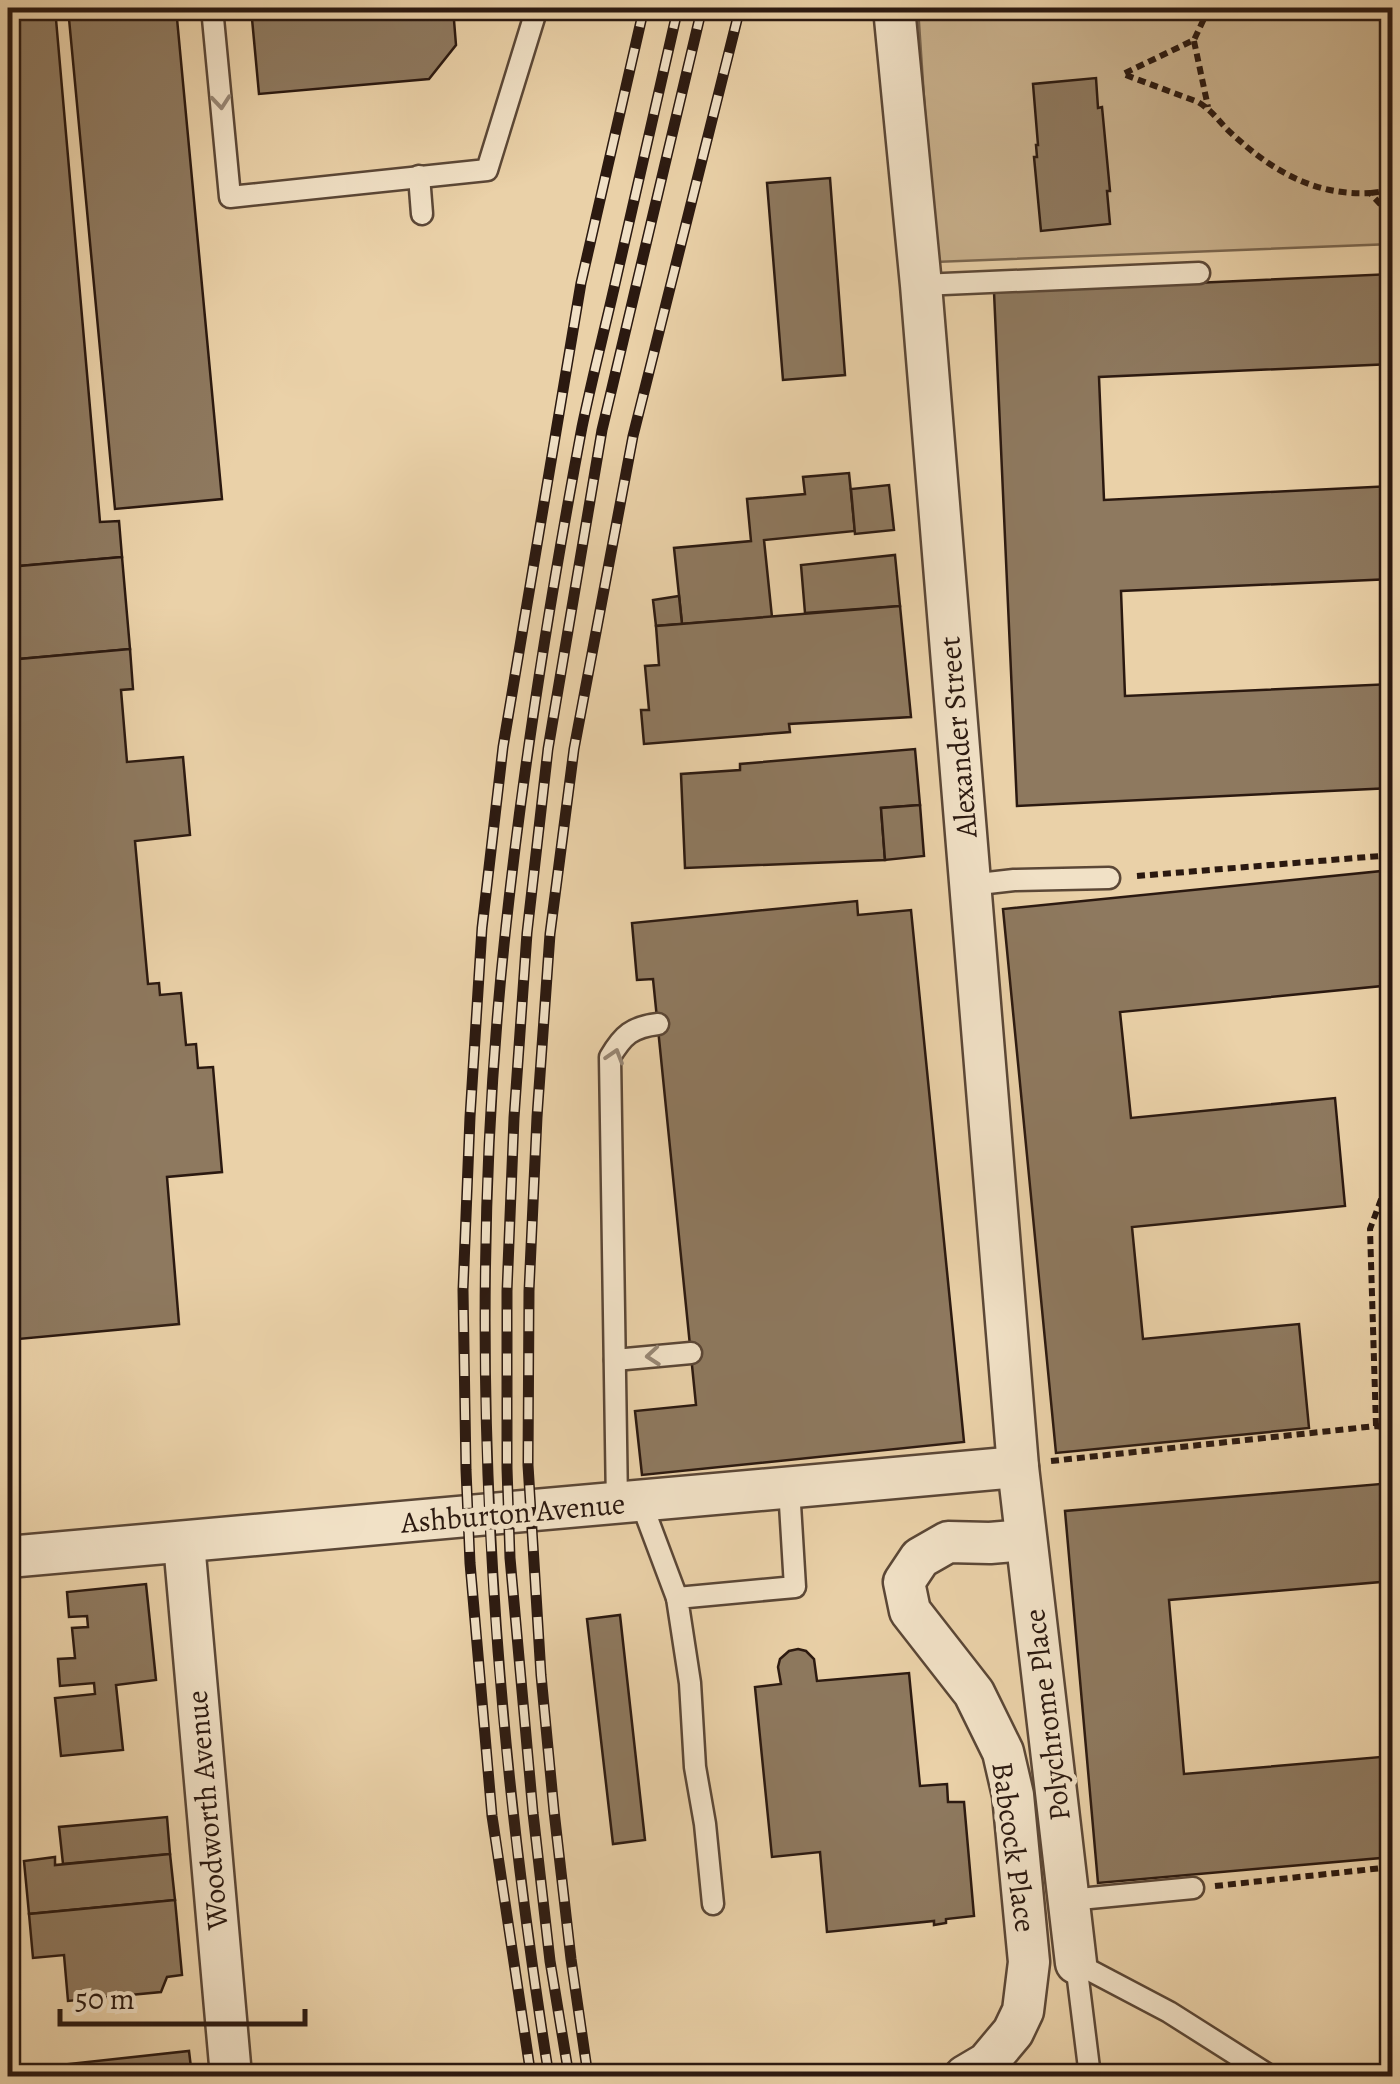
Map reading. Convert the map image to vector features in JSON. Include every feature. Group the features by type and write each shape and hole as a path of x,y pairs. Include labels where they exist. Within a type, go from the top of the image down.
{"street":[{"name":"Alexander Street","path":"894,8 921,285 1018,1466"},
{"name":"Ashburton Avenue","path":"8,1558 1018,1466"},
{"name":"Polychrome Place","path":"1018,1466 1076,1962"},
{"name":"Babcock Place","path":"965,2076 988,2062 1013,2032 1022,2011 1028,1962 1013,1794 1003,1752 974,1693 910,1611 904,1582 920,1558 948,1542 1026,1540"},
{"name":"Woodworth Avenue","path":"184,1543 230,2076"},
{"path":"1013,1794 1056,1788"}],"lane":[{"path":"212,8 230,197 487,170 538,8"},
{"path":"419,176 422,214"},
{"path":"921,285 1199,273"},
{"path":"970,885 1109,878"},
{"path":"658,1024 643,1026 622,1037 610,1057 615,1360 629,1503 676,1598 690,1683 695,1767 714,1904"},
{"path":"615,1360 690,1352"},
{"path":"676,1598 795,1586 788,1488"},
{"path":"1069,1900 1193,1888"},
{"path":"1076,1962 1090,2076"},
{"path":"1076,1962 1168,2012 1270,2076"}],"path":[{"path":"1208,108 1194,40 1209,8"},
{"path":"1392,12 1392,54"},
{"path":"1194,40 1123,74 1198,102 1258,156 1314,187 1344,194 1392,190"},
{"path":"1370,193 1392,212"},
{"path":"1137,876 1392,855"},
{"path":"1376,1426 1370,1229 1392,1170"},
{"path":"1050,1442 1051,1461 1376,1426 1392,1429"},
{"path":"1193,1888 1392,1867"}],"shaded area":[{"path":"918,8 1392,8 1392,244 935,262"}],"building":[{"path":"8,8 55,8 100,522 119,521 122,557 8,567"},
{"path":"68,8 176,8 222,499 115,509"},
{"path":"251,8 453,8 456,45 429,79 259,94"},
{"path":"1096,78 1098,108 1102,107 1110,224 1041,231 1033,84"},
{"path":"830,178 845,375 783,380 767,183"},
{"path":"1392,274 1392,364 1099,377 1104,500 1392,486 1392,579 1121,591 1125,696 1392,684 1392,788 1017,806 994,292"},
{"path":"849,473 855,531 764,540 772,617 682,624 674,548 751,541 747,499 805,494 803,477"},
{"path":"889,485 894,530 855,534 851,489"},
{"path":"895,555 900,606 805,613 801,565"},
{"path":"122,557 130,649 8,660 8,567"},
{"path":"679,596 682,624 656,626 653,600"},
{"path":"900,606 911,717 789,724 790,732 644,744 641,710 649,710 645,666 659,665 656,626"},
{"path":"130,649 133,689 121,690 127,762 183,757 190,835 135,841 148,984 159,983 160,995 181,993 186,1045 196,1044 198,1068 213,1067 222,1172 167,1177 179,1324 8,1340 8,660"},
{"path":"915,749 920,805 881,808 885,860 685,868 681,774 740,770 740,764"},
{"path":"920,805 924,856 885,860 881,808"},
{"path":"1392,870 1392,985 1120,1012 1131,1118 1335,1098 1345,1206 1132,1227 1143,1339 1299,1324 1309,1428 1056,1453 1003,909"},
{"path":"857,901 858,915 911,910 964,1442 642,1475 635,1411 696,1405 653,979 637,980 632,923"},
{"path":"1392,1483 1392,1581 1169,1600 1184,1774 1392,1756 1392,1857 1098,1883 1065,1511"},
{"path":"146,1584 156,1680 116,1685 123,1750 61,1756 55,1698 95,1694 94,1683 60,1686 58,1659 75,1658 72,1628 88,1627 87,1616 69,1617 67,1592"},
{"path":"620,1615 645,1840 613,1844 587,1619"},
{"path":"798,1649 814,1659 817,1681 909,1673 920,1786 947,1784 948,1802 964,1802 974,1916 946,1919 946,1923 934,1925 934,1921 827,1932 820,1852 772,1857 755,1687 781,1684 780,1659"},
{"path":"167,1817 170,1854 63,1864 59,1827"},
{"path":"170,1854 175,1900 29,1914 24,1861 55,1857 55,1865"},
{"path":"175,1900 182,1975 167,1977 161,1992 68,2001 64,1955 33,1958 29,1914"},
{"path":"189,2051 192,2076 42,2076 41,2067"}],"railway":[{"path":"531,2076 492,1816 470,1563 463,1290 470,1117 482,928 503,747 581,283 644,8"},
{"path":"549,2076 511,1790 489,1502 486,1214 493,1070 521,801 560,551 586,409 678,8"},
{"path":"569,2076 550,1961 533,1813 510,1558 507,1291 514,1118 527,933 548,749 602,430 702,8"},
{"path":"588,2076 554,1811 528,1465 529,1291 550,934 574,749 633,436 740,8"}]}
